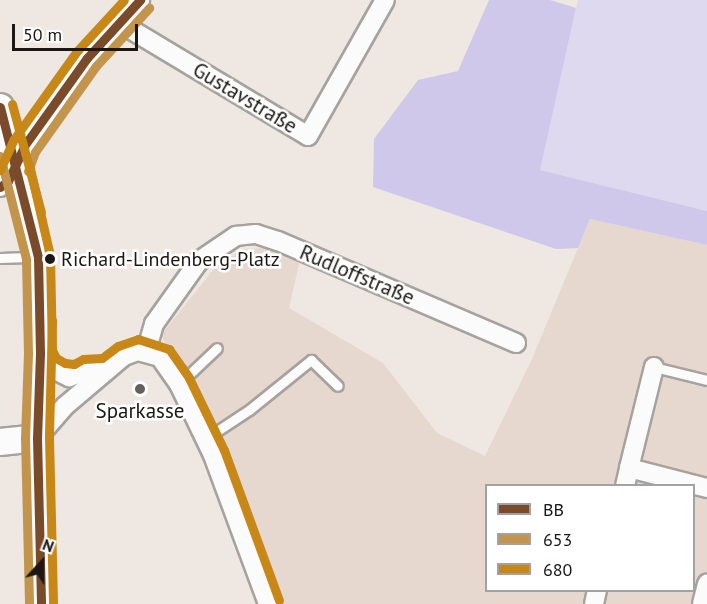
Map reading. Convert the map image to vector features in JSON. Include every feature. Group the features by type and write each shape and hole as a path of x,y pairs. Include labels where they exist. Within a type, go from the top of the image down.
{"main road":[{"path":"0,107 38,257 40,353 37,438 41,604"},
{"path":"0,442 37,438"}],"street":[{"path":"0,187 8,182 17,167 24,146 87,58 140,0"},
{"name":"Gustavstraße","path":"120,23 308,136 385,0"},
{"name":"Rudloffstraße","path":"146,352 154,324 199,261 236,236 256,234 278,241 516,343"},
{"path":"37,438 65,406 124,356 138,351 160,357 179,384 205,438 246,540 268,604"},
{"path":"40,353 47,366 69,377 94,369 107,370"},
{"path":"625,484 654,367"},
{"path":"629,468 691,484"}],"lane":[{"path":"0,258 38,257"},
{"path":"179,384 217,348"},
{"path":"205,438 249,410 311,360 338,386"},
{"path":"654,367 707,380"}],"shaded area":[{"path":"489,0 550,0 576,8 540,170 707,211 707,245 590,219 578,248 556,249 373,187 374,139 418,80 458,71"},
{"path":"578,0 707,0 707,211 539,170"},
{"path":"590,219 707,245 707,604 281,604 260,541 198,390 176,362 161,335 217,265 244,249 270,248 300,259 289,308 383,363 437,433 485,456 532,359"}],"transit line":[{"name":"680","path":"0,170 14,139 77,51 124,0"},
{"name":"BB","path":"0,187 8,181 24,146 87,58 140,0"},
{"name":"653","path":"28,171 35,152 96,66 149,8"},
{"name":"680","path":"12,104 41,212"},
{"name":"BB","path":"0,107 38,257 40,353 37,438 41,604"},
{"name":"653","path":"0,156 26,259 28,353 25,438 29,604"},
{"name":"680","path":"29,164 50,256 52,350 56,358 65,363 74,364 83,359 102,358 118,346 138,339 169,349 189,378 224,450 279,600"},
{"name":"680","path":"52,320 49,438 53,604"}],"place":[{"name":"Richard-Lindenberg-Platz","path":"50,259"},
{"name":"Sparkasse","path":"140,389"}]}
